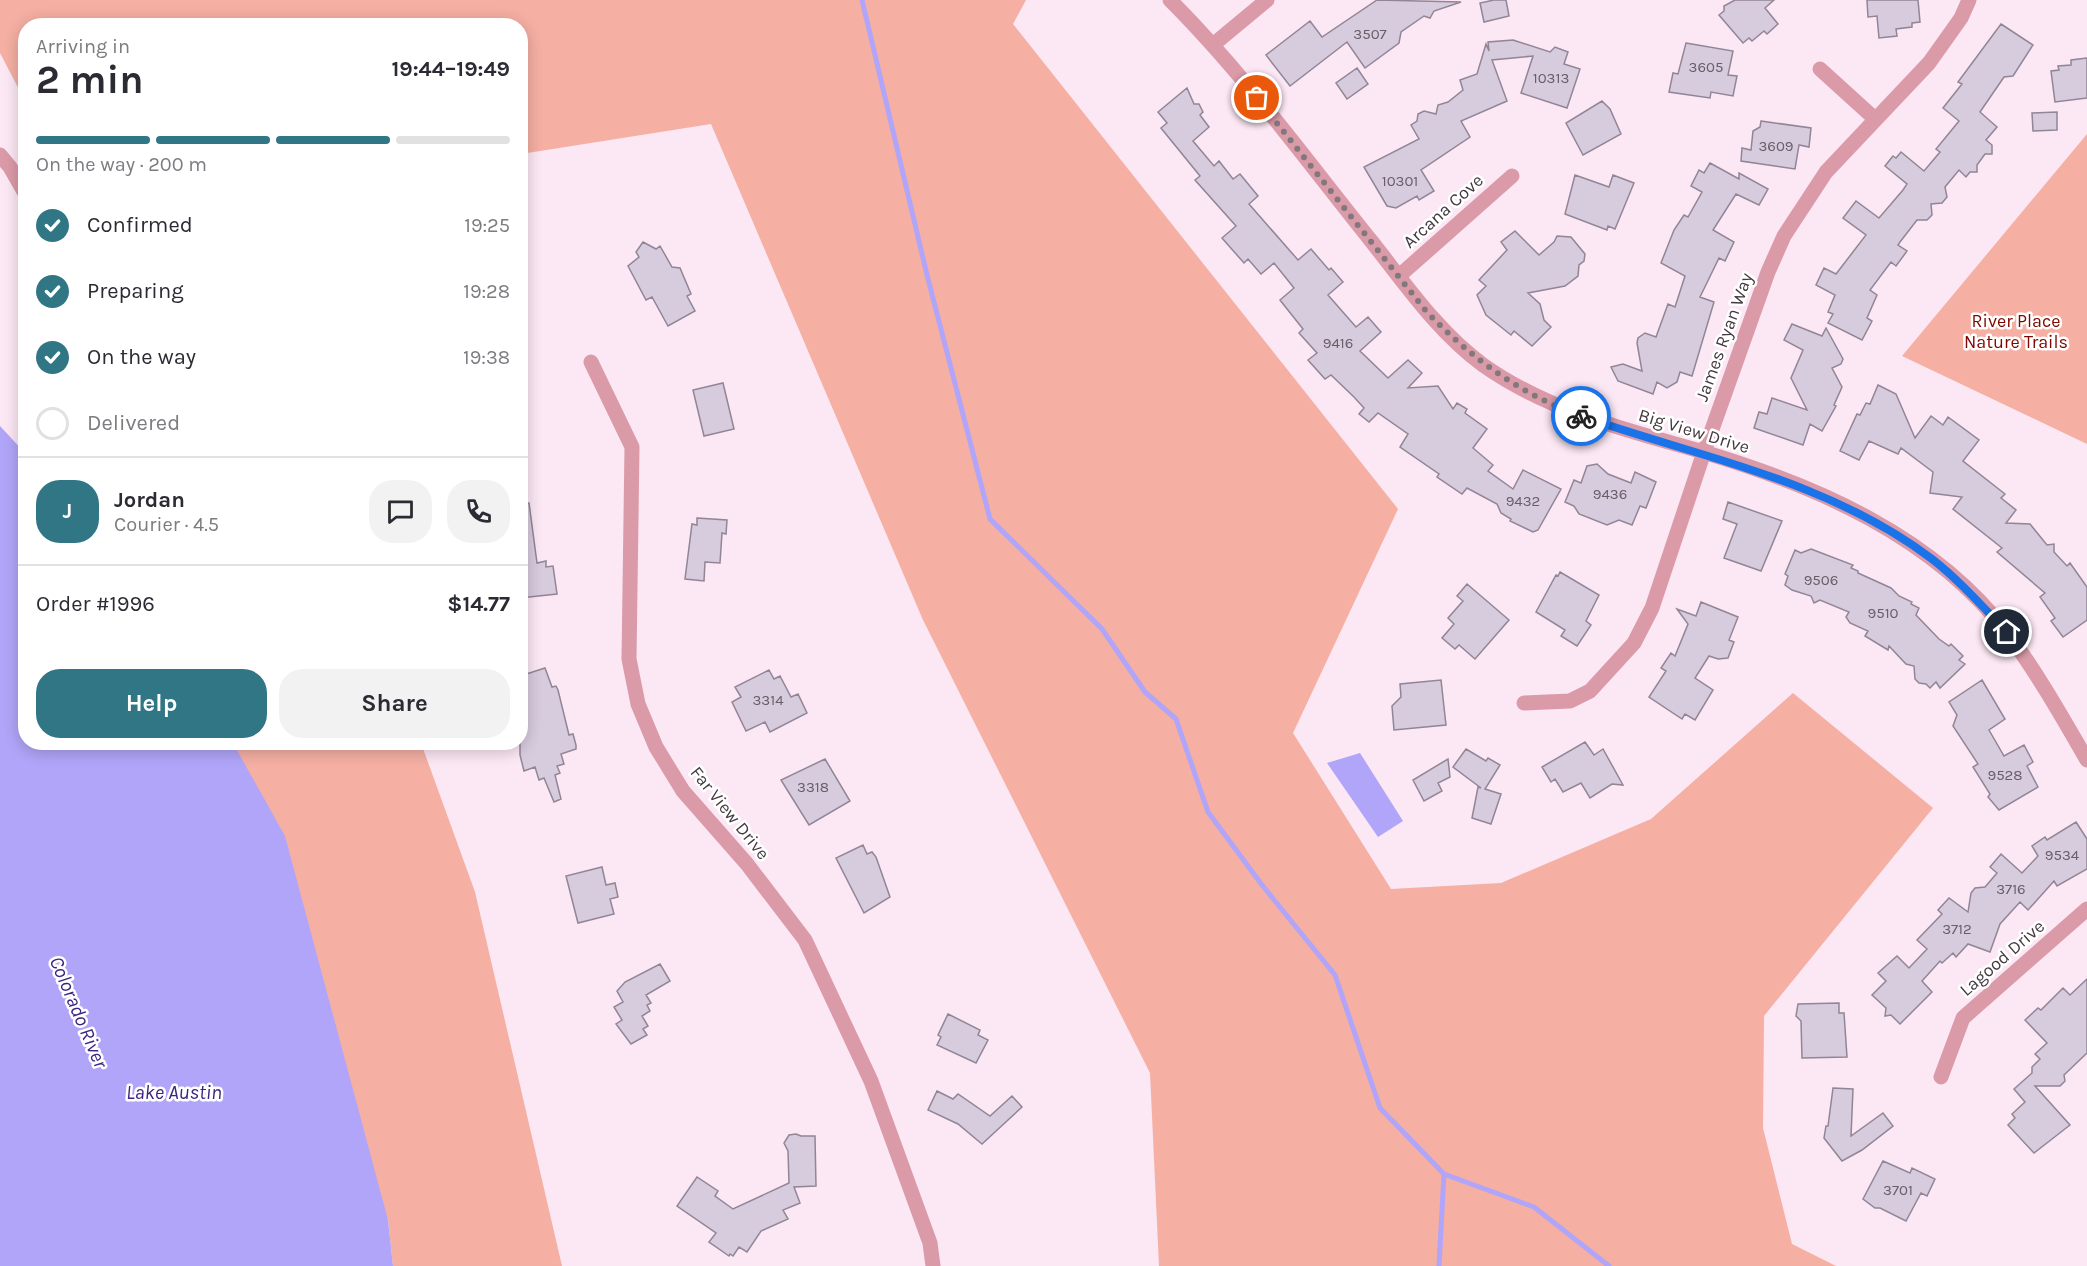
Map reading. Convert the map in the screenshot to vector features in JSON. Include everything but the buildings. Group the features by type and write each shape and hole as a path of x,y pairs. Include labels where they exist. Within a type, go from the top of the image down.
{"street":[{"name":"Big View Drive","path":"1170,0 1214,44 1426,311 1481,364 1512,383 1572,412 1704,452 1831,498 1864,515 1933,560 2007,632 2038,677 2087,760"},
{"path":"1214,44 1268,0"},
{"name":"James Ryan Way","path":"1524,703 1570,701 1590,690 1634,643 1652,608 1704,452 1784,236 1826,172 1874,118 1929,63 1961,18 1969,0"},
{"path":"1820,69 1874,118"},
{"path":"0,155 18,181"},
{"name":"Arcana Cove","path":"1399,276 1512,176"},
{"name":"Far View Drive","path":"591,362 632,447 629,660 638,704 656,747 683,790 747,864 805,940 871,1081 930,1243 933,1266"},
{"name":"Lagood Drive","path":"1941,1077 1963,1018 2087,909"}],"green space":[{"path":"0,0 1026,0 1013,24 1398,509 1293,733 1391,889 1501,883 1651,819 1793,693 1933,808 1764,1016 1763,1128 1792,1244 1836,1266 1159,1266 1150,1073 923,620 711,124 528,153 528,18 18,18 18,88 0,53"},
{"name":"River Place Nature Trails","path":"2087,134 2087,444 1902,356"},
{"path":"235,750 424,750 475,892 562,1266 393,1266 388,1220"}],"water":[{"name":"Lake Austin","path":"0,426 18,445 18,750 237,750 285,836 388,1220 393,1266 0,1266"},
{"path":"1360,753 1403,821 1378,837 1327,763"}],"waterway":[{"path":"862,0 927,275 990,519 1102,629 1145,692 1176,719 1208,812 1262,885 1335,975 1380,1108 1444,1174 1439,1266"},
{"path":"1444,1174 1534,1207 1609,1266"}],"way so far":[{"path":"1257,98 1426,311 1452,338 1481,364 1512,383 1547,402 1581,416"}],"route":[{"path":"1581,416 1704,452 1831,498 1897,535 1933,560 2007,632"}],"water label":[{"name":"Colorado River","path":"79,1012"}]}
